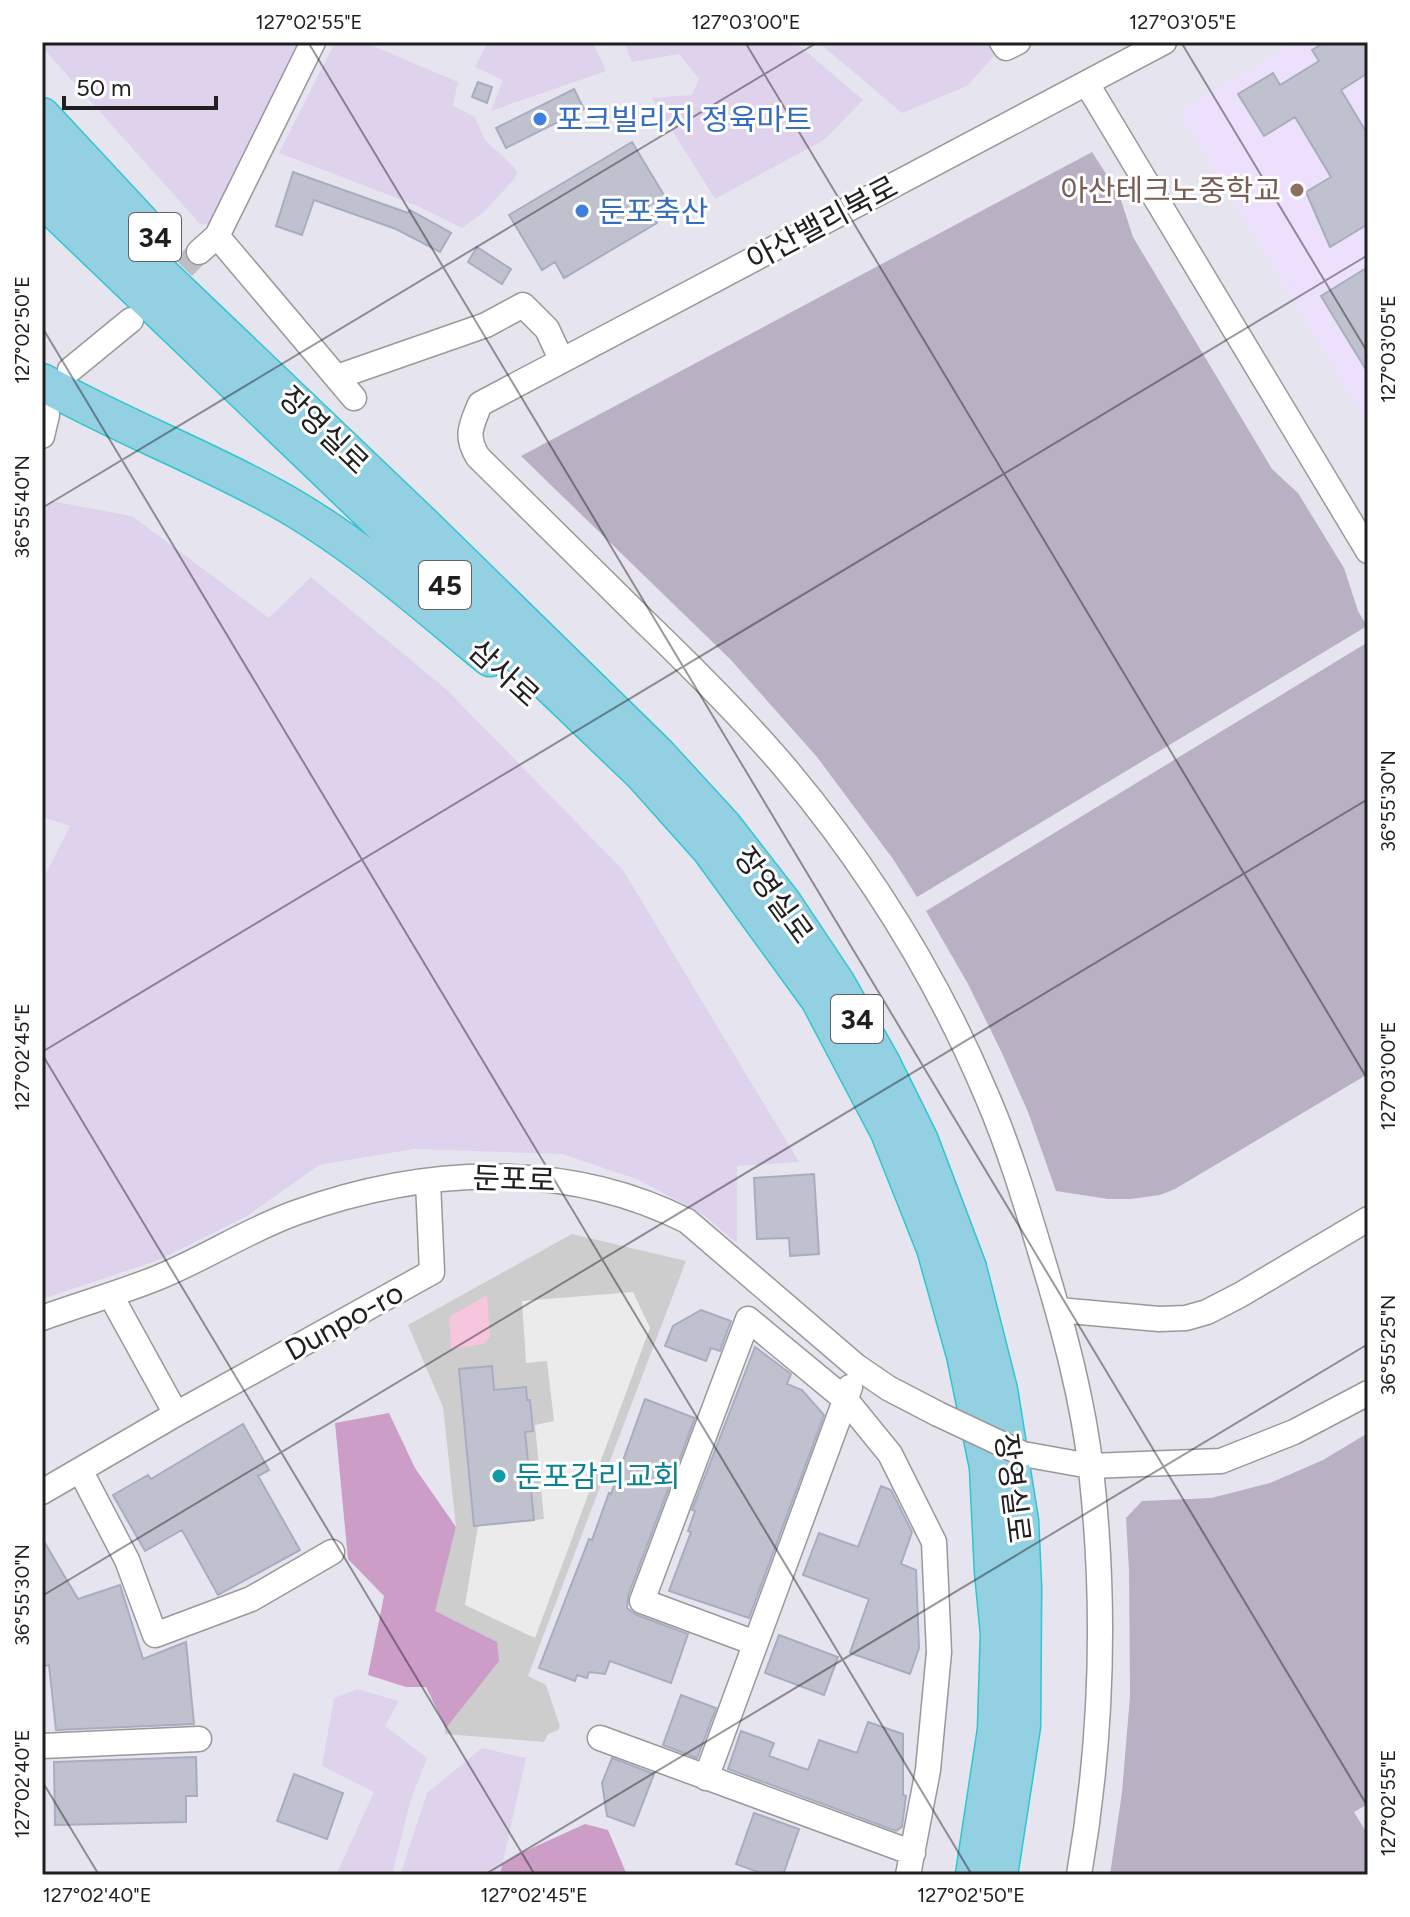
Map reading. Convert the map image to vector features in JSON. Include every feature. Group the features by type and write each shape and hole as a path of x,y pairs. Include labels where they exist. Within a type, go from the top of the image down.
{"highway":[{"name":"34","path":"42,116 170,252 258,368"},
{"name":"장영실로","path":"42,161 657,754 705,806 783,903 837,984 881,1062 920,1141 963,1254 989,1340 1020,1521 1022,1726 999,1875"},
{"name":"장영실로","path":"42,198 643,774 710,849 819,999 889,1132 935,1248 961,1340 988,1467 999,1634 996,1730 974,1875"},
{"name":"삼사로","path":"50,401 86,407 168,444 278,499 372,561 508,672 620,783 819,999"},
{"path":"949,1875 962,1827 999,1634"},
{"path":"1014,1875 1021,1832 1022,1726"}],"street":[{"path":"199,252 217,236 313,42"},
{"path":"1002,42 1006,48 1018,42"},
{"name":"아산밸리북로","path":"1058,1310 1026,1203 988,1098 963,1042 884,900 787,770 712,687 478,457 469,443 471,427 480,404 1164,42"},
{"path":"1087,84 1368,551"},
{"path":"217,236 354,398"},
{"path":"337,377 486,325 523,305 547,329 561,359"},
{"path":"50,401 131,320"},
{"name":"둔포로","path":"42,1318 158,1278 294,1213 360,1194 466,1176 508,1175 579,1183 659,1207 687,1221 856,1366 888,1388 1023,1454 1090,1466 1221,1461 1294,1432 1368,1393"},
{"name":"Dunpo-ro","path":"42,1492 432,1272 428,1182"},
{"path":"1079,1875 1100,1680 1096,1522 1090,1466 1058,1310 1159,1319 1186,1318 1207,1312 1368,1219"},
{"path":"116,1305 176,1414"},
{"path":"600,1738 706,1778 910,1864 928,1770 939,1652 934,1542 890,1454 846,1400 748,1319 642,1601 755,1643"},
{"path":"706,1778 856,1366"},
{"path":"80,1470 127,1560 155,1635 251,1599 332,1552"},
{"path":"42,1746 199,1739"}],"shaded area":[{"path":"42,42 303,42 213,224 200,224 42,47"},
{"path":"335,42 364,42 458,82 453,106 475,117 485,140 517,172 483,213 462,228 415,205 279,153"},
{"path":"488,42 593,42 606,71 491,111 503,80 475,67"},
{"path":"624,42 795,42 863,100 824,140 715,199 652,98 692,95 699,79 679,54 632,62"},
{"path":"818,42 989,42 996,54 967,86 902,113"},
{"name":"아산테크노중학교","path":"1295,42 1368,42 1368,424 1179,112"},
{"path":"1092,152 1119,194 1133,237 1272,469 1298,493 1344,568 1358,611 1367,626 917,897 893,859 817,757 731,660 521,456"},
{"path":"51,501 132,516 269,618 311,577 447,690 623,870 799,1162 737,1166 737,1243 702,1214 639,1180 562,1154 414,1149 319,1165 247,1216 159,1260 42,1299 42,881 70,826 42,817 42,513"},
{"path":"1368,642 1368,1074 1160,1195 1108,1199 1056,1191 1028,1112 1001,1051 968,984 926,911"},
{"path":"572,1234 686,1261 528,1676 546,1685 560,1726 558,1730 548,1734 544,1742 445,1734 434,1611 456,1527 443,1407 408,1325"},
{"path":"633,1292 650,1328 535,1638 465,1605 478,1526 544,1519 535,1425 554,1421 547,1361 526,1363 522,1301"},
{"path":"487,1295 490,1337 484,1344 451,1349 449,1317"},
{"path":"389,1413 415,1468 456,1527 435,1611 497,1642 499,1661 446,1728 426,1687 406,1687 368,1675 384,1596 348,1559 335,1423"},
{"path":"1368,1433 1368,1804 1354,1812 1368,1835 1368,1875 1110,1875 1122,1792 1130,1696 1126,1518 1142,1501 1211,1498 1270,1483 1323,1460"},
{"path":"357,1689 399,1701 385,1726 427,1758 410,1802 392,1875 336,1875 374,1792 322,1766 334,1698"},
{"path":"482,1748 526,1758 500,1875 400,1875 427,1793"},
{"path":"585,1824 608,1830 627,1875 500,1875 502,1865 521,1853"}],"building":[{"path":"1325,42 1368,42 1368,73 1341,90 1368,135 1368,224 1330,247 1306,192 1331,177 1295,117 1264,136 1238,94 1273,73 1280,85 1319,61 1312,50"},
{"path":"478,82 492,87 487,103 472,97"},
{"name":"포크빌리지 정육마트","path":"574,89 584,109 506,148 496,128"},
{"name":"둔포축산","path":"632,142 665,197 647,207 657,223 564,278 555,262 542,270 509,215"},
{"path":"293,172 408,213 410,210 451,233 440,252 396,229 314,200 302,235 276,226"},
{"path":"477,247 511,269 502,284 468,262"},
{"path":"1368,267 1368,373 1321,296"},
{"path":"814,1174 819,1254 790,1256 789,1238 757,1239 754,1178"},
{"path":"701,1310 731,1321 720,1351 711,1348 706,1361 665,1346 673,1326"},
{"path":"755,1347 791,1374 787,1384 802,1390 824,1415 749,1618 669,1591 691,1532 688,1531 695,1511 692,1510"},
{"name":"둔포감리교회","path":"492,1366 494,1390 526,1387 527,1400 530,1400 533,1431 525,1432 534,1520 474,1526 459,1369"},
{"path":"645,1399 695,1418 628,1596 627,1608 637,1615 688,1634 671,1683 610,1661 605,1674 589,1672 587,1678 577,1675 575,1681 539,1668 589,1539 592,1540 611,1494"},
{"path":"243,1424 269,1470 258,1476 300,1550 218,1595 182,1530 145,1551 113,1495 148,1475 151,1479"},
{"path":"881,1486 891,1490 912,1532 901,1564 916,1570 919,1648 910,1674 850,1653 869,1599 803,1575 819,1533 858,1547"},
{"path":"42,1538 78,1599 120,1585 143,1659 186,1642 194,1724 56,1730 49,1665 42,1667"},
{"path":"779,1635 838,1657 824,1695 765,1673"},
{"path":"681,1695 716,1708 697,1758 663,1745"},
{"path":"868,1722 903,1734 903,1795 906,1796 902,1827 896,1831 728,1769 741,1731 774,1743 769,1756 808,1770 819,1740 857,1753"},
{"path":"196,1757 197,1796 186,1796 186,1822 55,1825 54,1762"},
{"path":"612,1758 654,1774 634,1826 607,1816 602,1783"},
{"path":"294,1774 343,1793 327,1839 277,1821"},
{"path":"754,1813 799,1829 783,1875 766,1875 736,1864"}],"tunnel":[{"path":"158,293 199,252"}],"place":[{"name":"포크빌리지 정육마트","path":"540,119"},
{"name":"아산테크노중학교","path":"1297,190"},
{"name":"둔포축산","path":"582,211"},
{"name":"둔포감리교회","path":"499,1476"}]}
